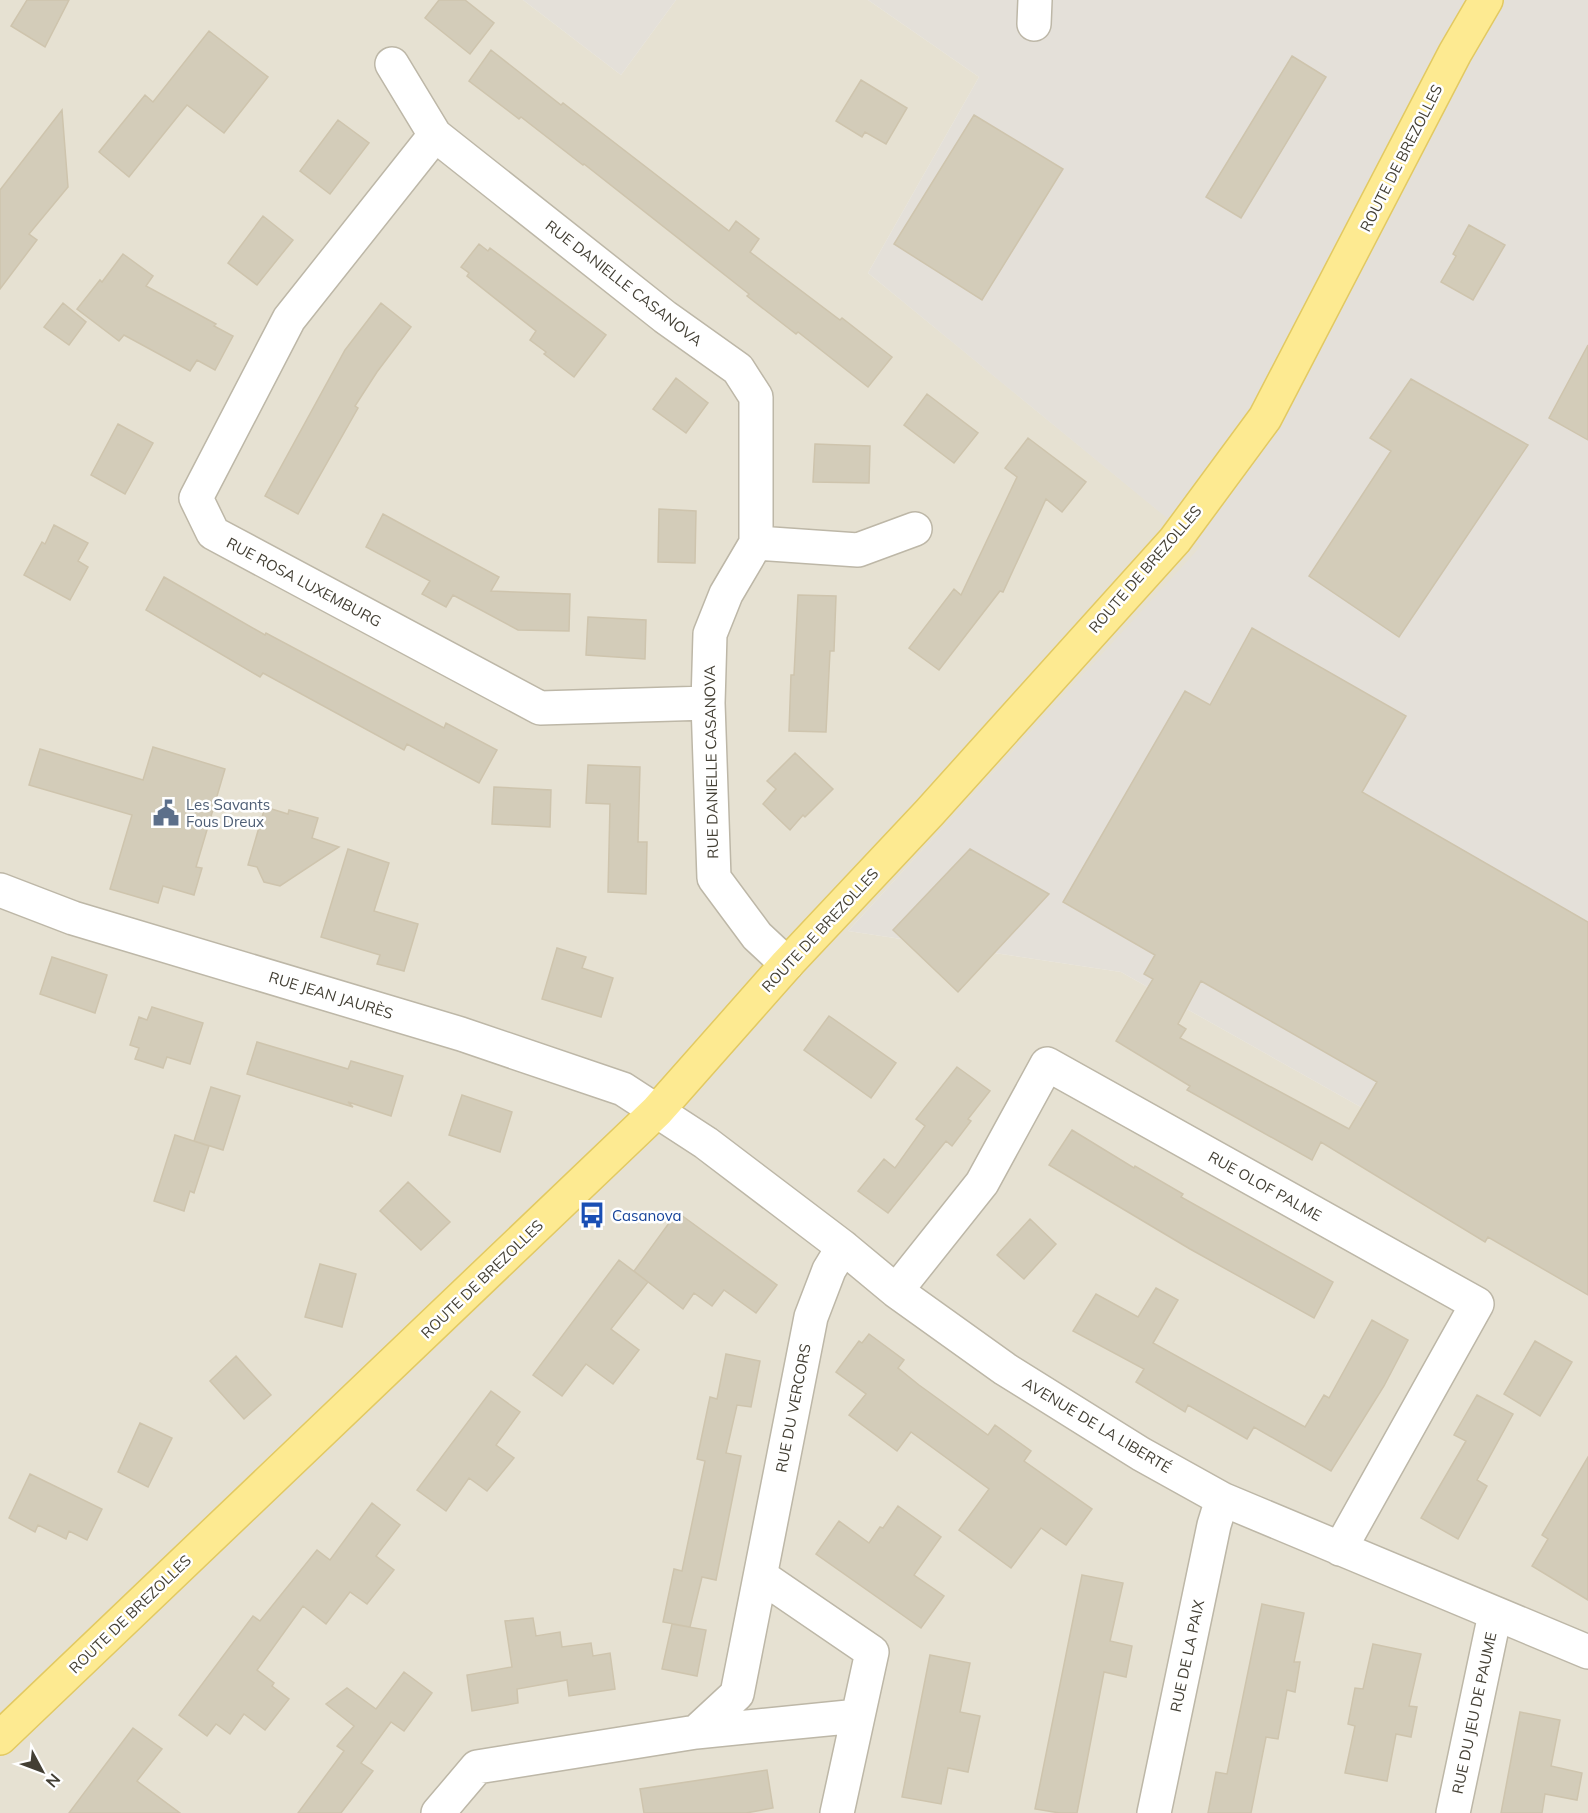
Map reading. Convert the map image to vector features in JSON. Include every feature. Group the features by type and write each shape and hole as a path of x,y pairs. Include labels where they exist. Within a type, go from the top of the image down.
{"main road":[{"name":"ROUTE DE BREZOLLES","path":"0,1738 657,1111 787,964 929,813 1175,540 1265,418 1455,53 1486,0"}],"street":[{"name":"RUE DANIELLE CASANOVA","path":"392,64 435,135 665,317 738,369 756,397 756,543 726,594 710,634 708,703 714,878 757,936 787,964"},
{"name":"RUE ROSA LUXEMBURG","path":"435,135 289,319 196,498 213,533 540,708 708,703"},
{"path":"756,543 858,550 915,529"},
{"name":"RUE JEAN JAURÈS","path":"0,890 73,918 461,1034 623,1089 657,1111"},
{"name":"RUE OLOF PALME","path":"896,1291 982,1183 1047,1064 1477,1304 1340,1549"},
{"name":"AVENUE DE LA LIBERTÉ","path":"657,1111 706,1143 843,1247 896,1291 1005,1370 1141,1454 1222,1499 1588,1652"},
{"name":"RUE DU VERCORS","path":"696,1732 736,1694 761,1576 810,1317 829,1270 843,1247"},
{"name":"RUE DE LA PAIX","path":"1154,1813 1214,1525 1222,1499"},
{"path":"761,1576 872,1652 837,1813"},
{"name":"RUE DU JEU DE PAUME","path":"1453,1813 1495,1614"},
{"path":"438,1813 477,1767 696,1732 858,1716"}],"shaded area":[{"path":"0,0 523,0 621,75 676,0 868,0 979,77 868,273 1202,546 848,931 1121,972 1588,1235 1588,1813 0,1813"},
{"path":"523,0 676,0 621,75"},
{"path":"868,0 1588,0 1588,1235 1121,972 848,931 1201,546 868,273 979,77"}],"building":[{"path":"27,0 69,0 45,47 11,26"},
{"path":"439,0 465,0 494,23 470,54 425,18"},
{"path":"209,31 268,77 224,133 187,105 129,177 99,152 145,95 153,102"},
{"path":"491,50 729,231 736,221 759,239 750,252 892,357 868,387 798,332 796,334 747,296 749,294 584,164 469,81"},
{"path":"1292,56 1326,77 1241,218 1206,197"},
{"path":"861,80 907,108 886,144 865,132 862,137 836,121"},
{"path":"62,110 68,187 29,234 37,240 0,289 0,190"},
{"path":"974,115 1063,169 982,300 894,244"},
{"path":"338,120 369,143 330,194 300,171"},
{"path":"263,216 293,240 257,285 228,263"},
{"path":"1469,225 1505,245 1473,300 1441,282 1456,256 1453,254"},
{"path":"479,244 488,251 490,248 606,335 574,377 530,340 536,331 467,276 469,273 461,267"},
{"path":"123,254 153,276 146,286 216,324 214,326 233,336 215,370 197,360 190,371 124,335 119,341 77,309 100,280 102,282"},
{"path":"63,303 86,322 69,345 44,327"},
{"path":"381,303 411,327 355,406 358,408 298,514 265,496 345,350"},
{"path":"1588,345 1588,440 1549,418"},
{"path":"676,378 708,403 686,433 653,409"},
{"path":"1411,379 1528,445 1399,637 1309,576 1391,451 1370,438"},
{"path":"927,394 978,433 954,463 904,425"},
{"path":"118,424 153,443 125,494 91,475"},
{"path":"1028,438 1086,482 1062,512 1046,499 1003,592 1000,591 939,670 909,648 954,589 961,595 1017,477 1005,468"},
{"path":"815,444 870,446 869,483 813,482"},
{"path":"659,509 696,511 695,563 658,562"},
{"path":"383,514 499,577 491,591 570,594 569,631 518,630 453,595 446,607 422,594 430,581 366,547"},
{"path":"54,525 88,543 78,561 88,567 70,600 24,575 42,542 45,544"},
{"path":"164,577 265,635 266,633 444,728 446,723 497,750 479,783 407,744 404,750 263,673 260,677 146,610"},
{"path":"798,595 836,596 834,651 830,651 826,732 789,731"},
{"path":"588,617 646,620 645,659 586,655"},
{"path":"1252,628 1406,716 1362,792 1588,922 1588,1295 1488,1237 1485,1242 1321,1142 1312,1160 1187,1090 1190,1086 1116,1041 1153,979 1144,974 1155,955 1063,902 1185,691 1210,705","holes":["1201,981 1377,1082 1349,1129 1180,1038 1186,1029 1178,1024"]},
{"path":"153,747 225,769 196,867 202,868 194,895 163,886 158,903 110,889 132,815 29,785 40,749 143,780"},
{"path":"795,753 833,789 805,817 803,815 790,830 763,804 776,789 767,781"},
{"path":"588,765 640,767 638,842 647,842 646,894 608,892 610,804 586,803"},
{"path":"494,787 551,790 550,827 492,824"},
{"path":"265,807 288,814 289,810 318,818 312,838 339,847 280,886 264,882 257,867 248,865"},
{"path":"348,849 389,863 374,911 418,924 404,971 377,964 380,955 321,937"},
{"path":"970,849 1049,894 958,992 893,930"},
{"path":"557,948 586,957 582,968 613,978 601,1017 542,999"},
{"path":"52,957 107,975 95,1013 40,994"},
{"path":"152,1007 203,1023 190,1064 167,1057 163,1068 135,1059 139,1048 130,1045 139,1017 147,1020"},
{"path":"829,1016 896,1063 871,1098 804,1050"},
{"path":"257,1042 348,1069 351,1061 403,1076 391,1116 348,1102 353,1107 247,1074"},
{"path":"957,1067 990,1091 968,1119 971,1121 952,1146 946,1141 888,1213 858,1191 884,1159 895,1168 925,1126 916,1119"},
{"path":"211,1087 240,1096 223,1150 194,1141"},
{"path":"462,1095 512,1112 500,1152 449,1135"},
{"path":"1072,1130 1134,1168 1135,1166 1183,1194 1181,1197 1333,1282 1314,1318 1190,1249 1049,1165"},
{"path":"175,1135 209,1146 194,1193 190,1191 184,1211 154,1201"},
{"path":"408,1182 450,1222 421,1250 380,1211"},
{"path":"677,1212 777,1285 756,1313 724,1290 712,1306 694,1293 683,1309 634,1271"},
{"path":"1030,1219 1056,1244 1024,1279 997,1255"},
{"path":"619,1260 648,1282 611,1329 639,1350 613,1384 586,1364 562,1396 533,1375"},
{"path":"320,1264 356,1274 342,1327 305,1317"},
{"path":"1156,1288 1178,1300 1153,1343 1305,1427 1324,1395 1329,1398 1372,1320 1408,1340 1384,1386 1331,1471 1254,1427 1247,1439 1188,1405 1185,1412 1136,1382 1144,1369 1073,1331 1096,1294 1138,1317"},
{"path":"869,1334 904,1360 898,1368 919,1385 988,1435 995,1425 1031,1451 1024,1461 1092,1509 1066,1545 1041,1528 1011,1568 959,1530 989,1489 911,1432 897,1451 849,1415 866,1394 836,1372 859,1341 862,1343"},
{"path":"1535,1341 1572,1362 1540,1416 1504,1394"},
{"path":"726,1354 760,1361 751,1407 737,1405 726,1453 741,1456 716,1580 702,1577 690,1627 663,1622 674,1569 682,1571 705,1461 697,1459 710,1397 717,1399"},
{"path":"236,1356 271,1395 244,1419 210,1381"},
{"path":"491,1391 520,1412 496,1445 514,1458 487,1491 469,1478 446,1511 417,1490"},
{"path":"1477,1395 1513,1414 1477,1480 1487,1486 1458,1539 1421,1518 1466,1441 1454,1435"},
{"path":"140,1423 172,1438 148,1487 118,1472"},
{"path":"1588,1457 1588,1600 1532,1566 1548,1539 1542,1535"},
{"path":"30,1474 102,1509 87,1540 69,1531 66,1539 38,1525 35,1532 9,1518"},
{"path":"372,1503 400,1525 376,1556 394,1570 367,1604 350,1592 326,1624 303,1606 257,1670 289,1699 265,1730 244,1714 230,1734 216,1724 207,1736 179,1715 253,1616 260,1621 317,1550 330,1560"},
{"path":"898,1506 941,1537 914,1575 944,1596 921,1628 816,1554 839,1521 869,1543"},
{"path":"1082,1575 1123,1583 1110,1641 1132,1646 1126,1677 1104,1672 1077,1813 1060,1813 1035,1809"},
{"path":"1262,1604 1304,1613 1294,1662 1300,1662 1295,1692 1287,1690 1278,1739 1266,1737 1251,1813 1208,1813 1216,1772 1227,1774"},
{"path":"533,1618 536,1636 560,1632 562,1647 591,1643 593,1656 610,1653 615,1689 569,1696 567,1680 517,1689 518,1703 472,1711 467,1675 512,1667 505,1621"},
{"path":"672,1624 706,1630 697,1676 662,1669"},
{"path":"1373,1644 1421,1654 1409,1706 1417,1707 1411,1737 1396,1734 1387,1781 1345,1773 1355,1726 1348,1724 1355,1688 1363,1689"},
{"path":"930,1655 970,1663 960,1712 980,1716 968,1772 948,1768 941,1804 902,1797"},
{"path":"404,1672 432,1693 404,1731 391,1722 361,1763 373,1771 341,1813 298,1813 344,1751 337,1746 354,1726 326,1704 347,1688 376,1709"},
{"path":"1520,1712 1560,1720 1551,1766 1582,1773 1577,1800 1545,1794 1542,1813 1501,1813"},
{"path":"133,1728 162,1749 137,1781 180,1813 69,1813"},
{"path":"767,1770 773,1808 746,1813 644,1813 640,1789"}],"place":[{"name":"Les Savants Fous Dreux","path":"166,813"},
{"name":"Casanova","path":"592,1215"}]}
